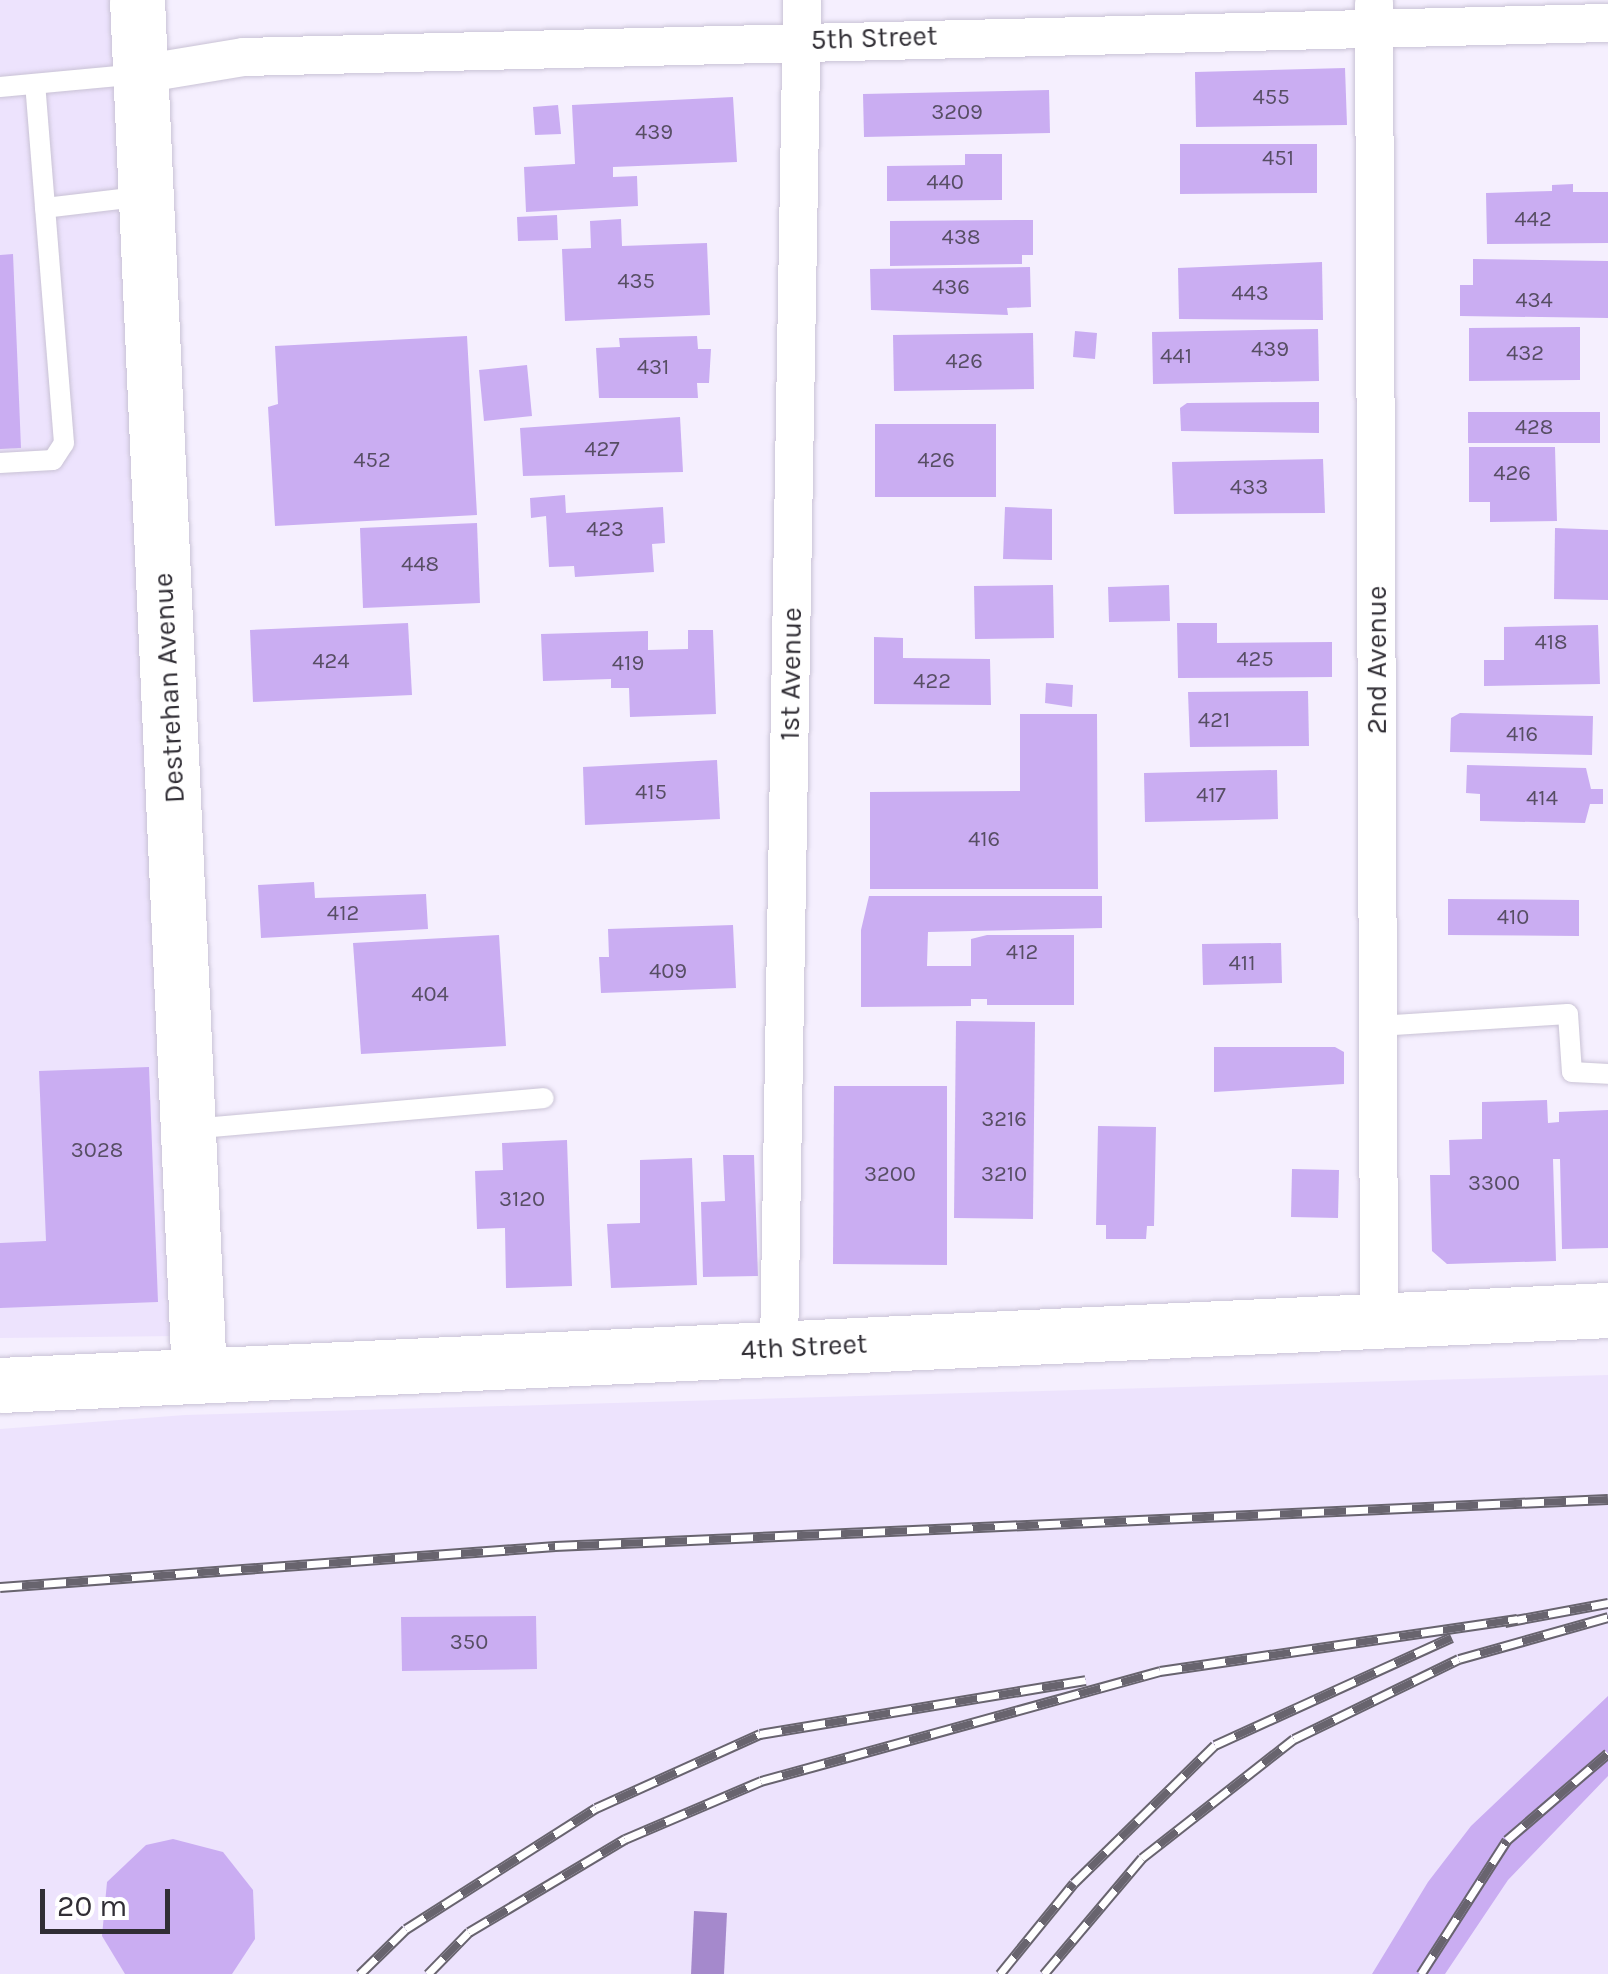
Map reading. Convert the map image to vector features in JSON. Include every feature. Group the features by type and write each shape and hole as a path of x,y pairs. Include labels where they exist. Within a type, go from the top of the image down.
{"main road":[{"name":"Destrehan Avenue","path":"137,0 200,1376"},
{"name":"4th Street","path":"0,1385 1608,1310"}],"street":[{"name":"1st Avenue","path":"780,1348 802,0"},
{"name":"5th Street","path":"141,74 244,57 802,40 1374,13 1608,23"},
{"name":"2nd Avenue","path":"1374,13 1379,1321"}],"lane":[{"path":"0,87 141,74"},
{"path":"0,463 52,460 64,443 35,84"},
{"path":"45,208 147,196"},
{"path":"1378,1026 1568,1014 1572,1072 1608,1074"},
{"path":"188,1129 544,1098"}],"shaded area":[{"path":"0,0 115,0 179,1336 0,1338"},
{"path":"1608,1375 1608,1974 0,1974 0,1429 185,1415"},
{"path":"694,1911 727,1913 724,1974 691,1974"}],"building":[{"path":"1345,68 1347,125 1196,127 1195,72"},
{"path":"1049,90 1050,133 864,137 863,94"},
{"path":"733,97 737,162 613,167 613,177 637,176 638,206 526,212 524,167 575,164 572,105"},
{"path":"558,105 561,134 535,135 533,107"},
{"path":"1180,144 1317,144 1317,193 1180,194"},
{"path":"965,154 1002,154 1002,200 887,201 887,166 965,165"},
{"path":"1573,184 1573,192 1608,192 1608,243 1487,244 1486,193 1552,191 1552,185"},
{"path":"557,215 558,240 518,241 517,217"},
{"path":"621,219 622,246 707,243 710,315 565,321 562,249 591,248 590,221"},
{"path":"1033,220 1033,255 1022,255 1022,264 890,266 890,221"},
{"path":"13,254 21,448 0,449 0,255"},
{"path":"1473,259 1608,261 1608,318 1460,316 1460,285 1473,285"},
{"path":"1322,262 1323,320 1179,319 1178,268"},
{"path":"1030,267 1031,307 1007,308 1008,315 871,310 870,269"},
{"path":"1580,327 1580,380 1469,381 1469,328"},
{"path":"1318,329 1319,381 1153,384 1152,332"},
{"path":"1075,331 1097,333 1095,359 1073,357"},
{"path":"1033,333 1034,389 894,391 893,335"},
{"path":"467,336 477,515 275,526 268,407 278,404 275,346"},
{"path":"697,336 698,349 711,349 709,383 697,383 698,398 599,398 596,348 620,347 619,338"},
{"path":"527,365 532,416 484,421 479,370"},
{"path":"1319,402 1319,433 1181,431 1180,408 1187,403"},
{"path":"1468,412 1600,412 1600,443 1468,443"},
{"path":"680,417 683,472 523,476 520,428"},
{"path":"875,424 996,424 996,497 875,497"},
{"path":"1469,447 1555,447 1557,521 1490,522 1490,502 1469,502"},
{"path":"1323,459 1325,513 1174,514 1172,462"},
{"path":"565,495 566,513 663,507 665,543 652,544 654,572 575,577 574,566 549,567 546,516 531,518 530,498"},
{"path":"1005,507 1052,509 1052,560 1003,559"},
{"path":"477,523 480,603 363,608 360,528"},
{"path":"1555,528 1608,530 1608,600 1554,599"},
{"path":"1053,585 1054,638 975,639 974,586"},
{"path":"1169,585 1170,621 1109,622 1108,587"},
{"path":"408,623 412,695 253,702 250,630"},
{"path":"1177,623 1217,623 1217,643 1332,642 1332,677 1178,678"},
{"path":"1598,625 1600,684 1484,686 1484,660 1504,660 1504,627"},
{"path":"688,630 713,630 716,714 630,717 629,688 611,688 611,679 543,681 541,634 648,631 648,650 688,649"},
{"path":"874,637 903,638 903,658 990,659 991,705 874,704"},
{"path":"1046,683 1073,685 1072,707 1045,703"},
{"path":"1308,691 1309,746 1190,747 1188,692"},
{"path":"1460,713 1593,716 1592,755 1450,752 1451,718"},
{"path":"1020,714 1097,714 1098,889 870,889 870,792 1020,791"},
{"path":"717,760 720,819 585,825 583,767"},
{"path":"1467,765 1586,768 1591,789 1603,789 1603,804 1590,804 1585,823 1480,821 1480,794 1466,793"},
{"path":"1277,770 1278,819 1145,822 1144,773"},
{"path":"314,882 315,898 426,894 428,929 261,938 258,885"},
{"path":"869,896 1102,896 1102,928 928,932 927,966 971,966 971,939 987,935 1074,935 1074,1005 987,1005 987,999 971,999 971,1006 861,1007 861,930"},
{"path":"1448,899 1579,900 1579,936 1448,935"},
{"path":"733,925 736,988 601,993 599,957 609,957 608,929"},
{"path":"499,935 506,1046 361,1054 353,943"},
{"path":"1281,943 1282,983 1203,985 1202,944"},
{"path":"956,1021 1035,1022 1033,1219 954,1218"},
{"path":"1214,1047 1335,1047 1344,1052 1344,1084 1214,1092"},
{"path":"149,1067 158,1302 0,1308 0,1243 46,1241 39,1071"},
{"path":"834,1086 947,1086 947,1265 833,1264"},
{"path":"1547,1100 1548,1123 1559,1122 1559,1112 1608,1110 1608,1248 1562,1249 1560,1159 1553,1159 1556,1261 1447,1264 1432,1251 1430,1175 1450,1175 1449,1140 1482,1139 1482,1102"},
{"path":"1098,1126 1156,1127 1154,1226 1147,1226 1146,1239 1106,1239 1106,1225 1096,1225"},
{"path":"567,1140 572,1286 506,1288 505,1228 477,1229 475,1171 503,1170 502,1143"},
{"path":"723,1155 754,1155 758,1276 703,1277 701,1202 725,1201"},
{"path":"692,1158 697,1285 611,1288 607,1224 640,1223 640,1160"},
{"path":"1292,1169 1339,1170 1338,1218 1291,1217"},
{"path":"536,1616 537,1669 402,1671 401,1617"},
{"path":"1608,1696 1608,1776 1508,1880 1445,1974 1372,1974 1428,1882 1471,1826"},
{"path":"173,1839 223,1852 253,1890 255,1939 232,1974 125,1974 102,1936 107,1882 146,1845"}],"railway":[{"path":"0,1587 555,1546 1608,1499"},
{"path":"1505,1622 1608,1603"},
{"path":"1044,1974 1142,1858 1294,1739 1459,1659 1608,1617"},
{"path":"428,1974 469,1932 625,1839 761,1781 1160,1671 1517,1619"},
{"path":"1000,1974 1074,1883 1215,1745 1452,1637"},
{"path":"360,1974 406,1929 596,1808 760,1734 1086,1680"},
{"path":"1421,1974 1507,1840 1608,1753"}]}
